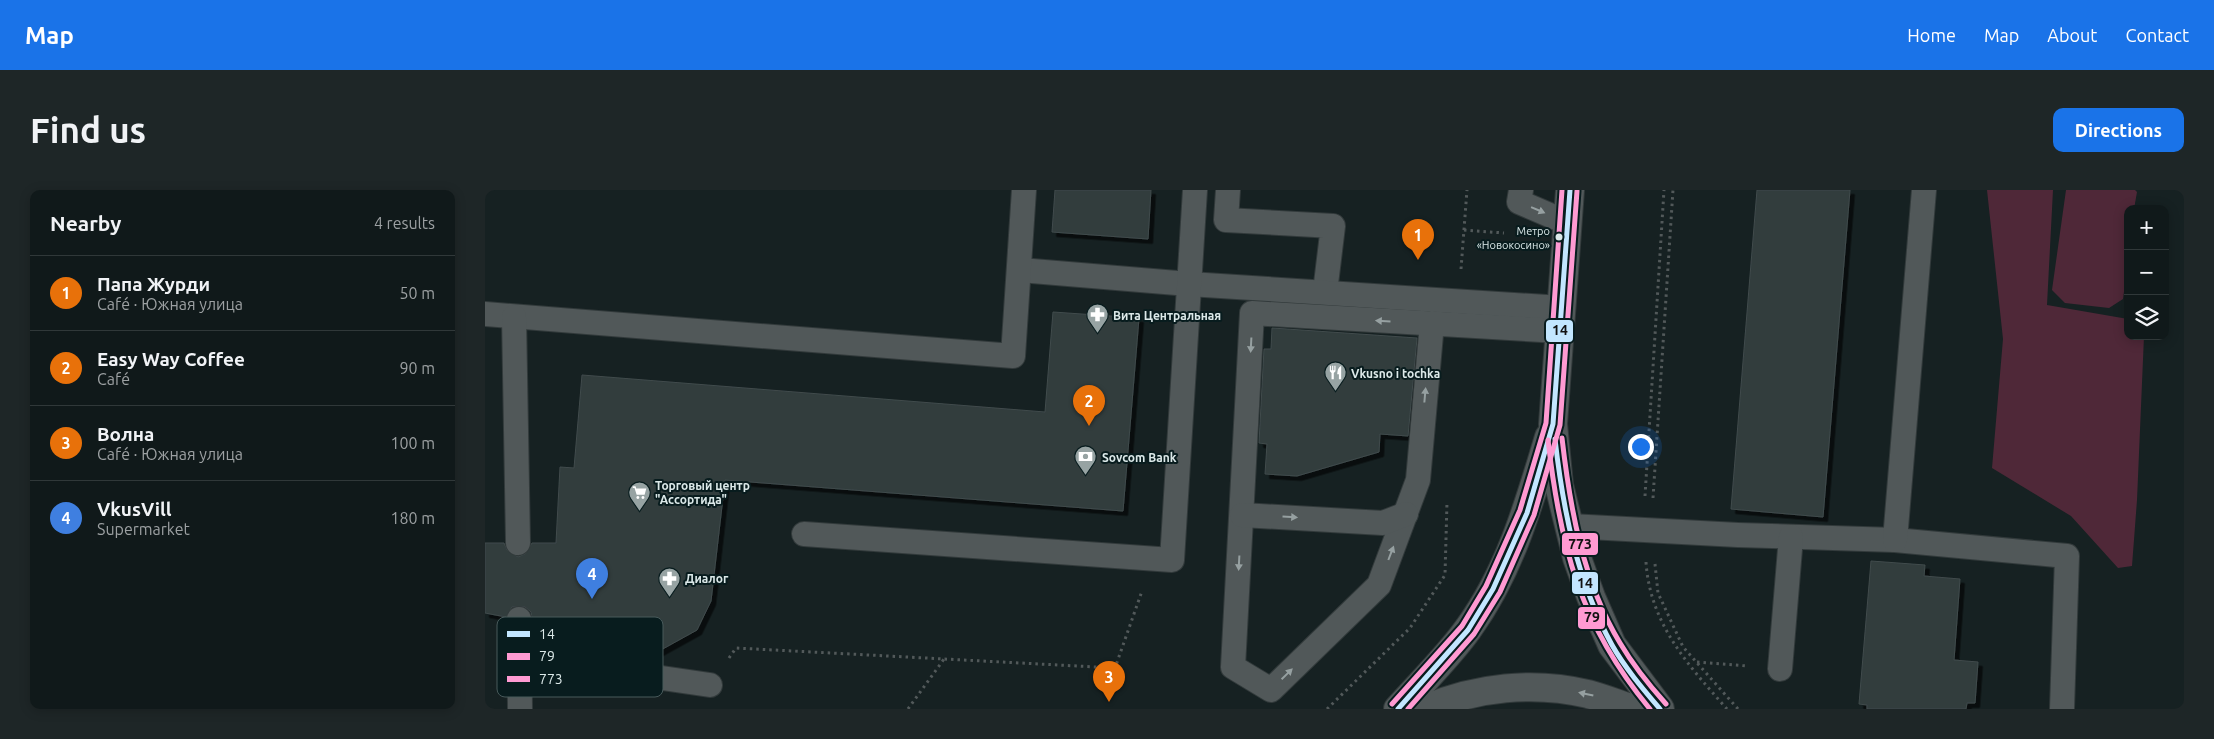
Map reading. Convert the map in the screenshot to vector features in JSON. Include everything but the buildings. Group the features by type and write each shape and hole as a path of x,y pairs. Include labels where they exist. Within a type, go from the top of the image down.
{"street":[{"path":"1570,190 1553,424 1559,484 1577,558 1612,645 1660,709"},
{"path":"1398,709 1468,630 1493,589 1527,513 1553,424"},
{"path":"1425,709 1481,692 1535,686 1589,694 1633,709"}],"lane":[{"path":"485,314 1013,356 1024,190"},
{"path":"803,534 1172,560 1195,190"},
{"path":"1228,190 1226,220 1333,226 1325,292"},
{"path":"1521,190 1519,202 1568,223"},
{"path":"1895,540 1924,190"},
{"path":"1020,270 1189,284 1459,300 1561,319"},
{"path":"1432,323 1418,480 1379,585 1271,690 1233,667 1253,314 1432,323 1561,319"},
{"path":"514,317 518,543"},
{"path":"1242,515 1383,523 1405,514"},
{"path":"1570,526 1895,540 2067,556 2062,709"},
{"path":"1780,669 1791,537"},
{"path":"663,678 710,685"}],"path":[{"path":"1459,300 1467,190"},
{"path":"1664,190 1647,530 1647,577 1653,602 1674,646 1727,709"},
{"path":"1673,190 1647,530 1658,593 1683,646 1738,709"},
{"path":"1464,230 1509,234"},
{"path":"736,648 1115,668 1153,559"},
{"path":"908,709 944,659"},
{"path":"1697,662 1780,669"}],"shaded area":[{"path":"1987,190 2053,190 2047,305 2124,318 2124,340 2144,340 2137,500 2132,566 2118,568 2071,516 1992,468 2003,339"},
{"path":"2066,190 2135,190 2137,192 2135,205 2124,205 2123,299 2109,308 2065,303 2052,290"}],"transit line":[{"name":"773","path":"1392,704 1462,626 1486,586 1520,510 1546,423 1562,190"},
{"name":"14","path":"1398,709 1468,630 1493,589 1527,513 1553,424 1570,190"},
{"name":"79","path":"1408,709 1474,634 1500,592 1534,515 1560,425 1577,191"},
{"name":"773","path":"1562,438 1574,518 1587,570 1596,595 1607,620 1625,651 1641,675 1666,704"},
{"name":"14","path":"1555,439 1567,519 1589,596 1617,654 1660,709"},
{"name":"79","path":"1548,440 1559,515 1577,583 1590,615 1606,646 1626,678 1650,709"}],"place":[{"name":"Метро «Новокосино»","path":"1559,237"},
{"name":"Папа Журди","path":"1418,260"},
{"name":"Вита Центральная","path":"1097,334"},
{"name":"Vkusno i tochka","path":"1335,392"},
{"name":"Easy Way Coffee","path":"1089,426"},
{"name":"Sovcom Bank","path":"1086,476"},
{"name":"Торговый центр \"Ассортида\"","path":"639,511"},
{"name":"Диалог","path":"669,597"},
{"name":"VkusVill","path":"592,599"},
{"name":"Волна","path":"1109,702"}]}
